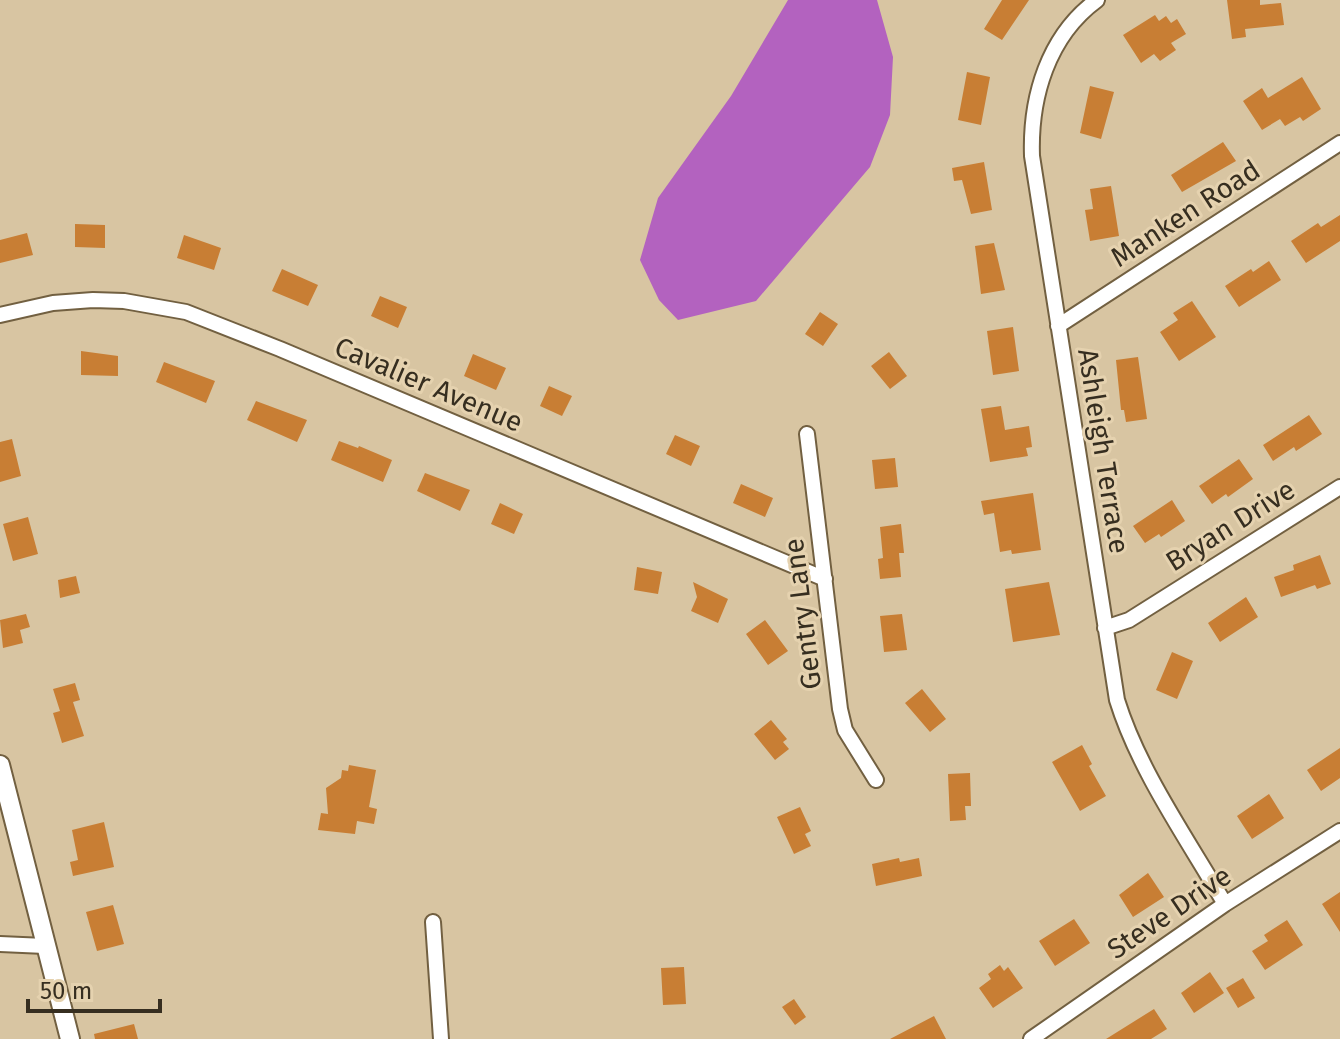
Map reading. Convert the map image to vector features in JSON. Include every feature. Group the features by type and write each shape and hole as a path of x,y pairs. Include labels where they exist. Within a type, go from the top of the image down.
{"street":[{"name":"Ashleigh Terrace","path":"1097,0 1066,28 1053,52 1035,101 1031,126 1032,156 1117,700 1125,726 1225,904"},
{"name":"Manken Road","path":"1058,326 1340,143"},
{"name":"Cavalier Avenue","path":"0,315 53,303 93,300 124,301 186,312 825,579"},
{"name":"Gentry Lane","path":"807,434 843,720 852,744 876,780"},
{"name":"Bryan Drive","path":"1105,628 1129,620 1340,487"},
{"path":"0,765 70,1039"},
{"name":"Steve Drive","path":"1031,1039 1225,904 1340,831"},
{"path":"433,922 441,1039"},
{"path":"0,944 45,946"}],"shaded area":[{"path":"788,0 877,0 893,57 890,115 870,167 756,301 678,320 659,300 640,260 658,198 731,96"}],"building":[{"path":"1002,0 1029,0 1002,40 984,29"},
{"path":"1227,0 1260,0 1260,5 1281,3 1284,25 1245,29 1246,37 1232,39"},
{"path":"1155,15 1159,21 1166,16 1171,23 1177,19 1186,34 1171,43 1176,50 1160,61 1154,54 1141,63 1123,35"},
{"path":"967,72 990,77 981,125 958,120"},
{"path":"1302,77 1321,109 1303,121 1300,117 1285,126 1280,119 1262,130 1243,101 1262,88 1268,98"},
{"path":"1090,86 1114,92 1101,139 1080,133"},
{"path":"1223,142 1236,161 1182,192 1171,175"},
{"path":"984,162 992,210 971,214 962,180 954,181 952,168"},
{"path":"1111,186 1119,236 1090,241 1085,210 1093,209 1090,189"},
{"path":"1340,215 1340,241 1306,263 1291,241 1318,223 1321,227"},
{"path":"75,224 105,225 105,248 75,247"},
{"path":"27,233 33,255 0,263 0,240"},
{"path":"184,235 221,248 214,270 177,258"},
{"path":"994,243 1005,290 981,294 975,246"},
{"path":"1269,261 1281,280 1239,307 1225,286"},
{"path":"282,269 318,285 308,306 272,291"},
{"path":"380,296 407,307 398,328 371,316"},
{"path":"1192,301 1216,337 1179,361 1160,332 1178,320 1173,313"},
{"path":"820,312 838,324 823,346 805,334"},
{"path":"1013,327 1019,371 993,375 987,331"},
{"path":"81,351 118,356 118,376 81,375"},
{"path":"889,352 907,376 890,389 871,366"},
{"path":"473,354 506,368 496,390 464,376"},
{"path":"1138,357 1147,419 1126,422 1124,410 1121,410 1116,360"},
{"path":"164,362 215,381 206,403 156,382"},
{"path":"549,386 572,396 562,416 540,406"},
{"path":"256,401 307,420 297,442 247,420"},
{"path":"1001,406 1005,430 1029,426 1032,447 1026,448 1028,456 990,462 981,409"},
{"path":"1309,415 1322,434 1273,461 1263,445"},
{"path":"675,435 700,446 691,466 666,454"},
{"path":"12,439 21,476 0,482 0,442"},
{"path":"339,441 392,460 383,482 331,460"},
{"path":"895,458 898,487 875,489 872,460"},
{"path":"1239,459 1253,479 1212,504 1199,486"},
{"path":"425,473 470,490 460,511 417,491"},
{"path":"741,484 773,498 765,517 733,503"},
{"path":"1033,493 1041,550 1012,554 1011,550 1000,552 994,513 984,515 981,501"},
{"path":"1172,500 1185,521 1161,537 1159,534 1145,543 1133,526"},
{"path":"500,503 523,514 514,534 491,524"},
{"path":"28,517 38,554 13,561 3,524"},
{"path":"901,524 904,553 899,553 901,577 880,579 878,559 883,558 880,527"},
{"path":"1320,555 1331,584 1317,589 1315,585 1281,597 1274,577 1294,570 1293,565"},
{"path":"637,567 662,572 658,594 634,590"},
{"path":"76,576 80,593 60,598 58,580"},
{"path":"693,582 728,599 718,623 691,611 697,597"},
{"path":"1049,582 1060,635 1013,642 1005,589"},
{"path":"1246,597 1258,617 1220,642 1208,623"},
{"path":"26,614 30,627 20,630 23,643 3,648 0,620"},
{"path":"902,614 907,650 884,652 880,616"},
{"path":"765,620 788,651 768,665 746,634"},
{"path":"1172,652 1193,661 1177,699 1156,690"},
{"path":"75,683 80,700 73,702 84,736 62,743 53,713 60,711 53,689"},
{"path":"922,689 946,719 930,732 905,703"},
{"path":"771,720 787,739 783,742 789,749 775,760 754,734"},
{"path":"1082,745 1092,764 1089,766 1106,796 1080,811 1052,762"},
{"path":"1340,748 1340,778 1321,791 1307,770"},
{"path":"349,765 376,770 369,807 377,809 374,824 357,821 355,834 318,830 321,813 328,814 326,788 341,778 342,770 348,771"},
{"path":"970,773 971,806 965,806 966,820 950,821 948,774"},
{"path":"1269,794 1284,818 1252,839 1237,816"},
{"path":"800,807 811,831 805,834 811,846 794,854 777,817"},
{"path":"104,822 114,867 73,876 70,862 78,860 72,830"},
{"path":"899,858 900,862 919,858 922,876 876,886 872,864"},
{"path":"1148,873 1164,897 1133,917 1119,895"},
{"path":"1340,892 1340,932 1322,904"},
{"path":"113,905 124,944 97,951 86,912"},
{"path":"1074,919 1090,943 1055,966 1039,941"},
{"path":"1287,920 1303,945 1265,970 1252,951 1268,941 1264,935"},
{"path":"1000,965 1004,971 1008,967 1023,988 993,1008 979,988 991,979 988,974"},
{"path":"684,967 686,1004 663,1005 661,968"},
{"path":"1210,972 1224,993 1194,1013 1181,993"},
{"path":"1243,978 1255,998 1238,1008 1226,988"},
{"path":"794,999 806,1017 795,1025 782,1007"},
{"path":"1154,1009 1167,1029 1151,1039 1106,1039"},
{"path":"934,1016 946,1039 890,1039"},
{"path":"134,1024 138,1039 95,1039 94,1034"}]}
